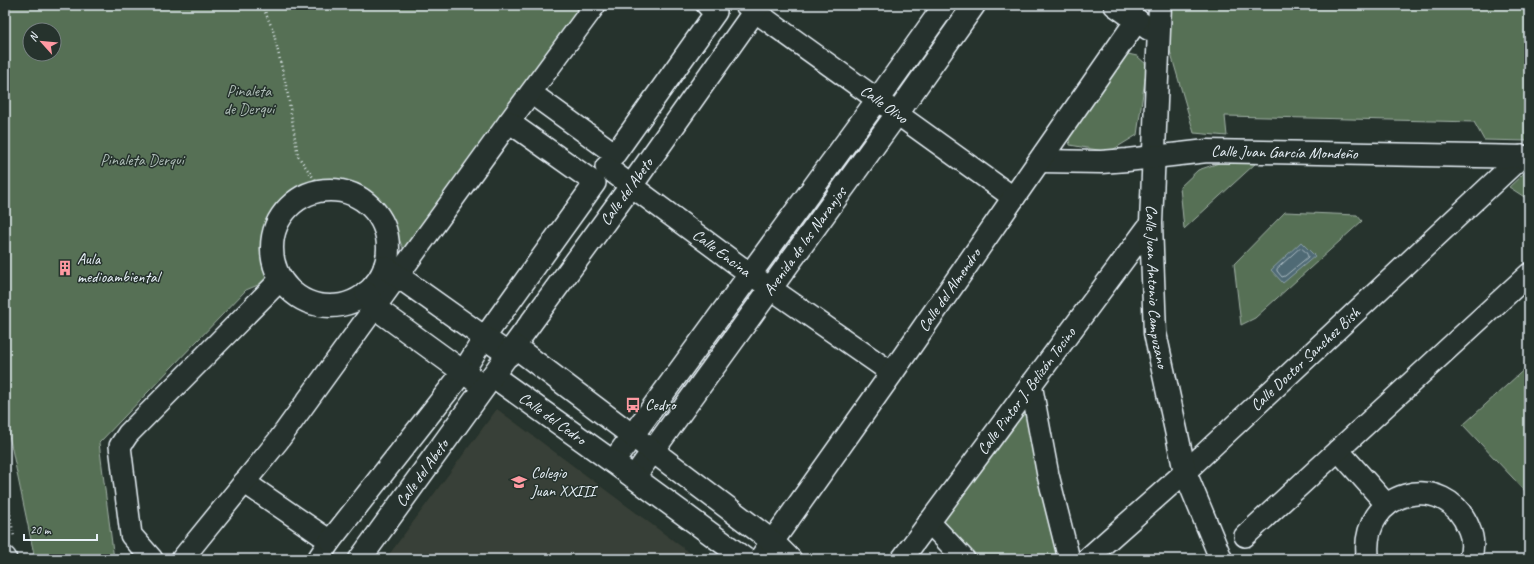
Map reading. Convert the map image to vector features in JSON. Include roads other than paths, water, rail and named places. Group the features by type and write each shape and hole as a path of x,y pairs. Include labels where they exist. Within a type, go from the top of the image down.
{"street":[{"path":"182,559 278,441 370,300 378,282 391,271 509,122 595,5"},
{"name":"Avenida de los Naranjos","path":"613,462 878,100 945,5"},
{"name":"Avenida de los Naranjos","path":"634,477 897,114 974,5"},
{"path":"1115,5 1158,35"},
{"name":"Calle Juan Antonio Campuzano","path":"1160,5 1150,223 1155,333 1185,472 1222,559"},
{"path":"318,559 330,541 463,372 484,338 605,168 715,7"},
{"name":"Calle Olivo","path":"753,7 897,114 1014,198"},
{"name":"Calle del Abeto","path":"360,559 631,186 753,7"},
{"name":"Calle del Almendro","path":"760,559 892,373 1137,20"},
{"path":"531,93 605,168"},
{"path":"509,122 605,168"},
{"name":"Calle Juan García Mondeño","path":"1040,161 1101,162 1153,158 1207,151 1525,157"},
{"name":"Calle Doctor Sanchez Bish","path":"1087,559 1185,472 1525,157"},
{"name":"Calle Encina","path":"605,168 750,274 892,373"},
{"path":"370,300 357,299 347,304 326,306 305,301 288,288 281,279 273,260 272,249 273,239 278,224 286,211 302,197 322,190 335,190 360,198 370,206 379,217 385,228 391,271"},
{"name":"Calle Pintor J. Belizón Tocino","path":"902,559 1150,223"},
{"name":"Calle del Cedro","path":"391,271 484,338 512,350 633,435 773,542 790,559"},
{"path":"1245,536 1529,274"},
{"path":"152,559 131,535 120,446 128,434 281,279"},
{"name":"Calle del Cedro","path":"370,300 463,372 488,382 613,462 745,559"},
{"path":"1031,384 1048,476 1069,559"},
{"path":"1338,450 1387,505"},
{"path":"244,482 330,541"},
{"path":"1368,559 1366,547 1369,531 1376,516 1387,505 1403,496 1420,493 1438,496 1453,505 1465,519 1472,536 1472,554 1470,559"},
{"path":"930,522 964,559"}],"water":[{"path":"1301,242 1315,256 1283,283 1271,270"}],"place":[{"name":"Aula medioambiental","path":"65,268"},
{"name":"Cedro","path":"633,405"},
{"name":"Colegio Juan XXIII","path":"519,482"}],"park label":[{"name":"Pinaleta de Derqui","path":"249,100"},
{"name":"Pinaleta Derqui","path":"142,160"}]}
